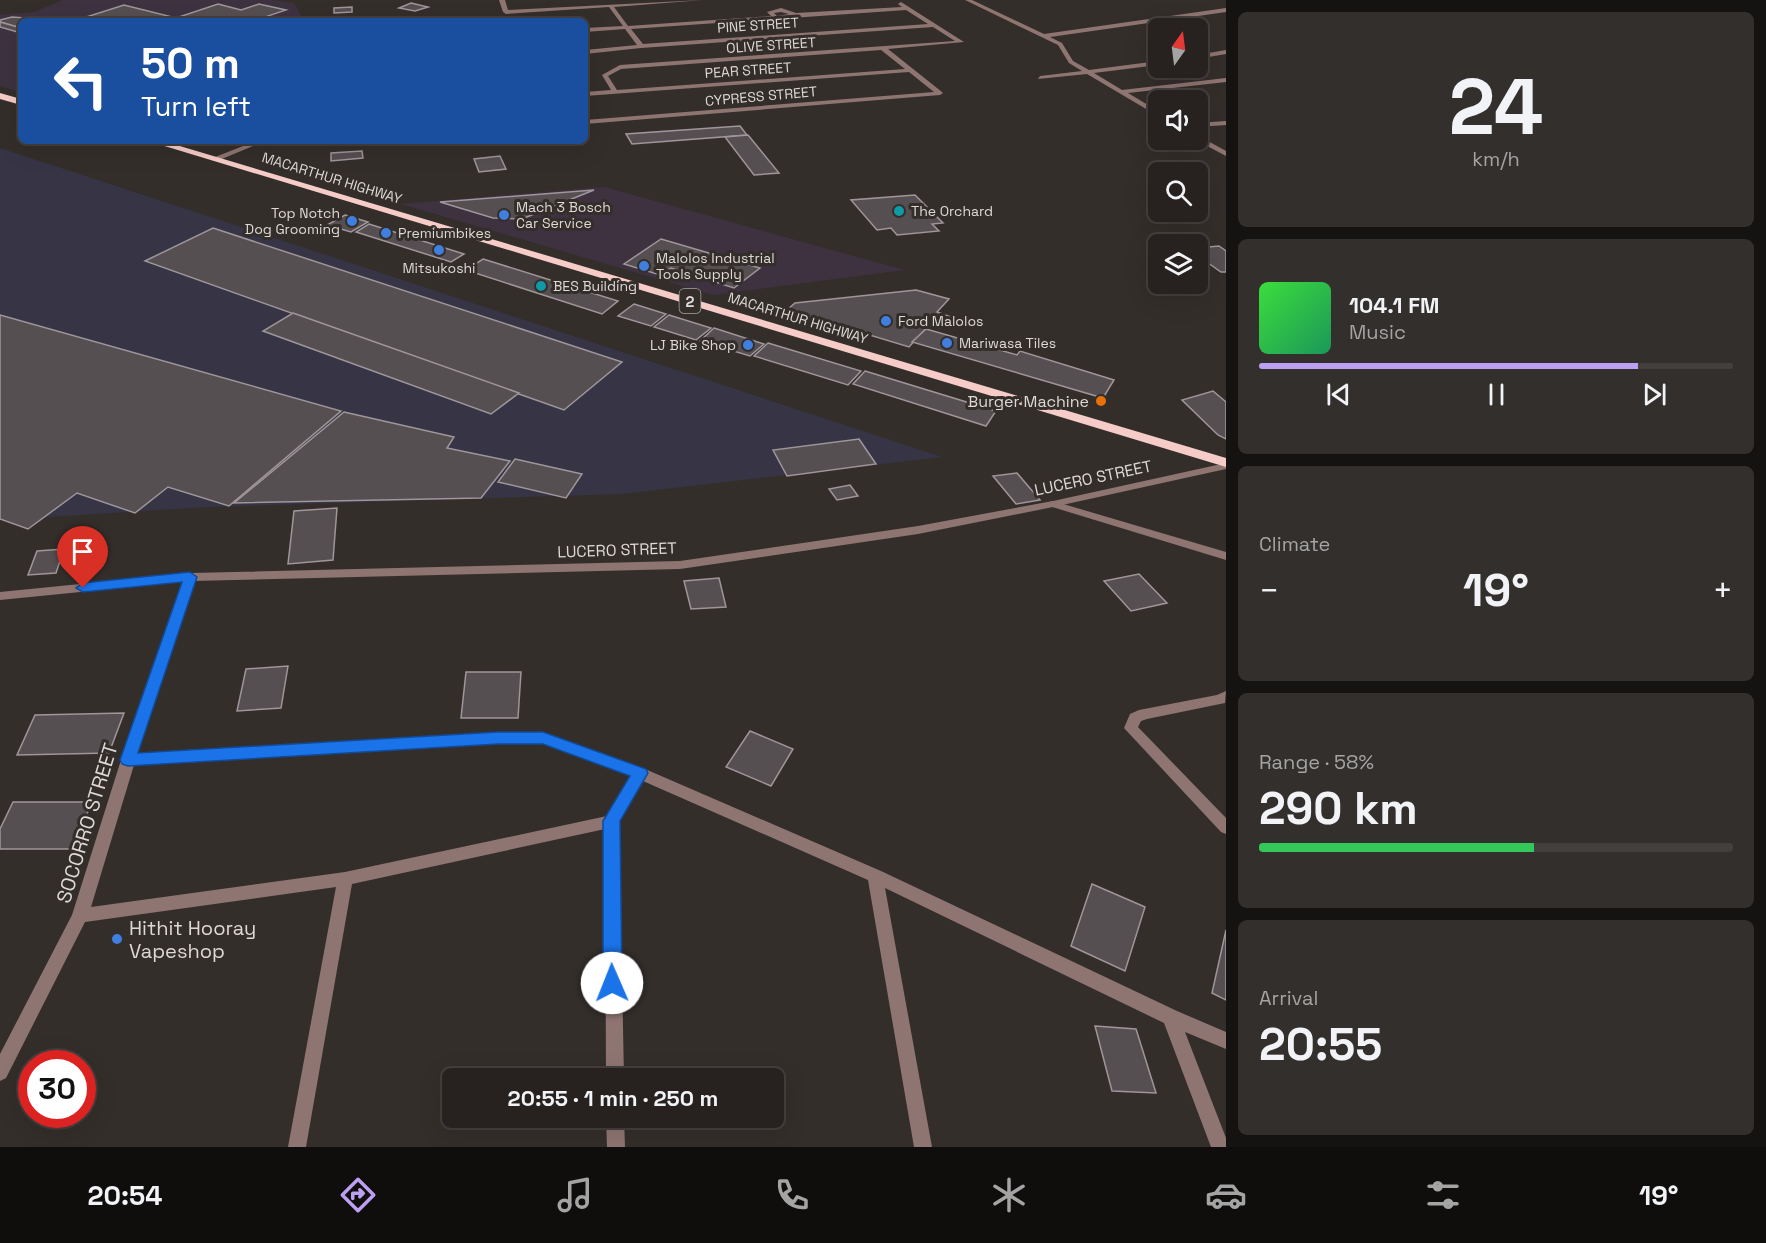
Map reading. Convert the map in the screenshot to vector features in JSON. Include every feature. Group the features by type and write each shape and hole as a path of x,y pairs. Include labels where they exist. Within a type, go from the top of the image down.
{"highway":[{"path":"0,96 18,101"},
{"name":"MACARTHUR HIGHWAY","path":"163,144 1226,464"}],"street":[{"path":"502,0 506,12 700,0"},
{"path":"554,0 559,10"},
{"path":"968,0 1060,44 1071,62 1148,108"},
{"path":"898,2 933,25"},
{"path":"611,6 641,46"},
{"path":"774,16 770,12 779,7 794,15"},
{"path":"588,30 906,8"},
{"path":"1044,36 1226,10"},
{"name":"OLIVE STREET","path":"615,92 605,75 620,67 961,42 933,25"},
{"name":"PINE STREET","path":"588,52 933,25"},
{"path":"884,49 912,70"},
{"path":"1208,55 1226,52"},
{"path":"1040,78 1148,64"},
{"name":"PEAR STREET","path":"588,94 912,70"},
{"name":"CYPRESS STREET","path":"588,122 940,93 912,70"},
{"path":"1122,92 1226,80"},
{"path":"1208,124 1226,123"},
{"path":"1208,143 1226,154"},
{"path":"214,159 254,144"},
{"name":"LUCERO STREET","path":"0,596 190,577 680,565 918,530 1053,504 1226,464"},
{"path":"1053,504 1226,556"},
{"name":"SOCORRO STREET","path":"0,1072 80,916 128,760 190,577"},
{"path":"1226,696 1144,714 1135,718 1131,729 1226,828"},
{"path":"128,760 486,739 543,738 640,773 875,876 1226,1041"},
{"path":"615,1068 612,821 640,773"},
{"path":"80,916 345,879 612,821"},
{"path":"875,876 923,1147"},
{"path":"297,1147 345,879"},
{"path":"1171,1017 1220,1147"},
{"path":"615,1128 616,1147"}],"shaded area":[{"path":"63,0 271,0 294,3 302,18 18,18 18,91 0,86 0,15 34,12"},
{"path":"0,148 942,457 622,494 207,507 0,520"},
{"path":"604,187 904,270 713,295 401,204"}],"building":[{"path":"411,3 428,7 415,11 399,8"},
{"path":"218,4 241,10 259,4 286,10 262,18 176,18"},
{"path":"124,5 176,18 83,18"},
{"path":"352,7 352,12 334,13 334,8"},
{"path":"12,17 26,18 18,18 18,27 0,22 0,20"},
{"path":"0,22 18,27 18,32 0,27"},
{"path":"740,126 747,135 632,144 626,134"},
{"path":"748,135 779,173 754,175 725,137"},
{"path":"362,151 363,158 331,161 331,153"},
{"path":"500,156 506,169 479,172 474,159"},
{"path":"594,190 522,219 493,218 440,202"},
{"path":"915,195 943,223 932,224 939,231 897,235 891,228 877,230 851,200"},
{"path":"345,215 368,222 351,232 327,225"},
{"path":"369,224 464,254 451,262 356,232"},
{"path":"213,228 622,362 564,410 145,261"},
{"path":"661,239 760,268 734,288 671,268 660,275 624,264"},
{"path":"1219,246 1226,251 1226,272 1221,272 1208,263 1208,247"},
{"name":"BES Building","path":"483,259 618,301 602,314 466,270"},
{"name":"Ford Malolos","path":"916,290 949,299 937,312 951,317 940,328 929,325 909,347 787,310 795,303"},
{"path":"634,304 666,314 651,326 618,316"},
{"path":"293,313 519,393 491,414 263,331"},
{"path":"0,315 341,411 229,506 168,487 135,513 77,493 28,529 0,519"},
{"path":"669,315 711,328 696,340 654,327"},
{"path":"714,328 764,344 750,356 700,341"},
{"path":"926,329 1017,355 1020,351 1114,380 1103,398 912,342"},
{"path":"768,343 861,371 848,385 754,356"},
{"path":"865,371 996,411 986,426 853,384"},
{"path":"1213,391 1226,402 1226,439 1218,435 1182,400"},
{"path":"344,412 454,437 447,448 510,461 481,498 234,503"},
{"path":"859,439 876,464 787,476 773,450"},
{"path":"515,459 582,474 566,498 498,482"},
{"path":"1017,473 1040,500 1016,504 993,476"},
{"path":"850,485 858,496 837,500 829,489"},
{"path":"337,508 333,560 288,564 294,511"},
{"path":"64,549 56,573 28,575 37,551"},
{"path":"1139,574 1167,603 1131,611 1104,581"},
{"path":"719,578 726,607 691,609 684,581"},
{"path":"288,666 281,708 237,711 246,669"},
{"path":"466,672 521,672 518,718 461,718"},
{"path":"124,713 109,753 17,755 35,715"},
{"path":"750,731 793,749 771,786 726,767"},
{"path":"13,802 92,802 72,849 0,849 0,829"},
{"path":"1092,884 1145,907 1125,971 1071,946"},
{"path":"1226,930 1226,1000 1212,993"},
{"path":"1095,1026 1136,1029 1156,1093 1112,1091"}],"place":[{"name":"The Orchard","path":"899,211"},
{"name":"Mach 3 Bosch Car Service","path":"504,215"},
{"name":"Top Notch Dog Grooming","path":"352,221"},
{"name":"Premiumbikes","path":"386,233"},
{"name":"Mitsukoshi","path":"439,250"},
{"name":"Malolos Industrial Tools Supply","path":"644,266"},
{"name":"BES Building","path":"541,286"},
{"name":"Ford Malolos","path":"886,321"},
{"name":"Mariwasa Tiles","path":"947,343"},
{"name":"LJ Bike Shop","path":"748,345"},
{"name":"Burger Machine","path":"1101,401"},
{"name":"Hithit Hooray Vapeshop","path":"117,939"}],"route":[{"path":"83,588 190,577 128,760 498,738 543,738 640,773 612,821 610,887 612,983"}]}
